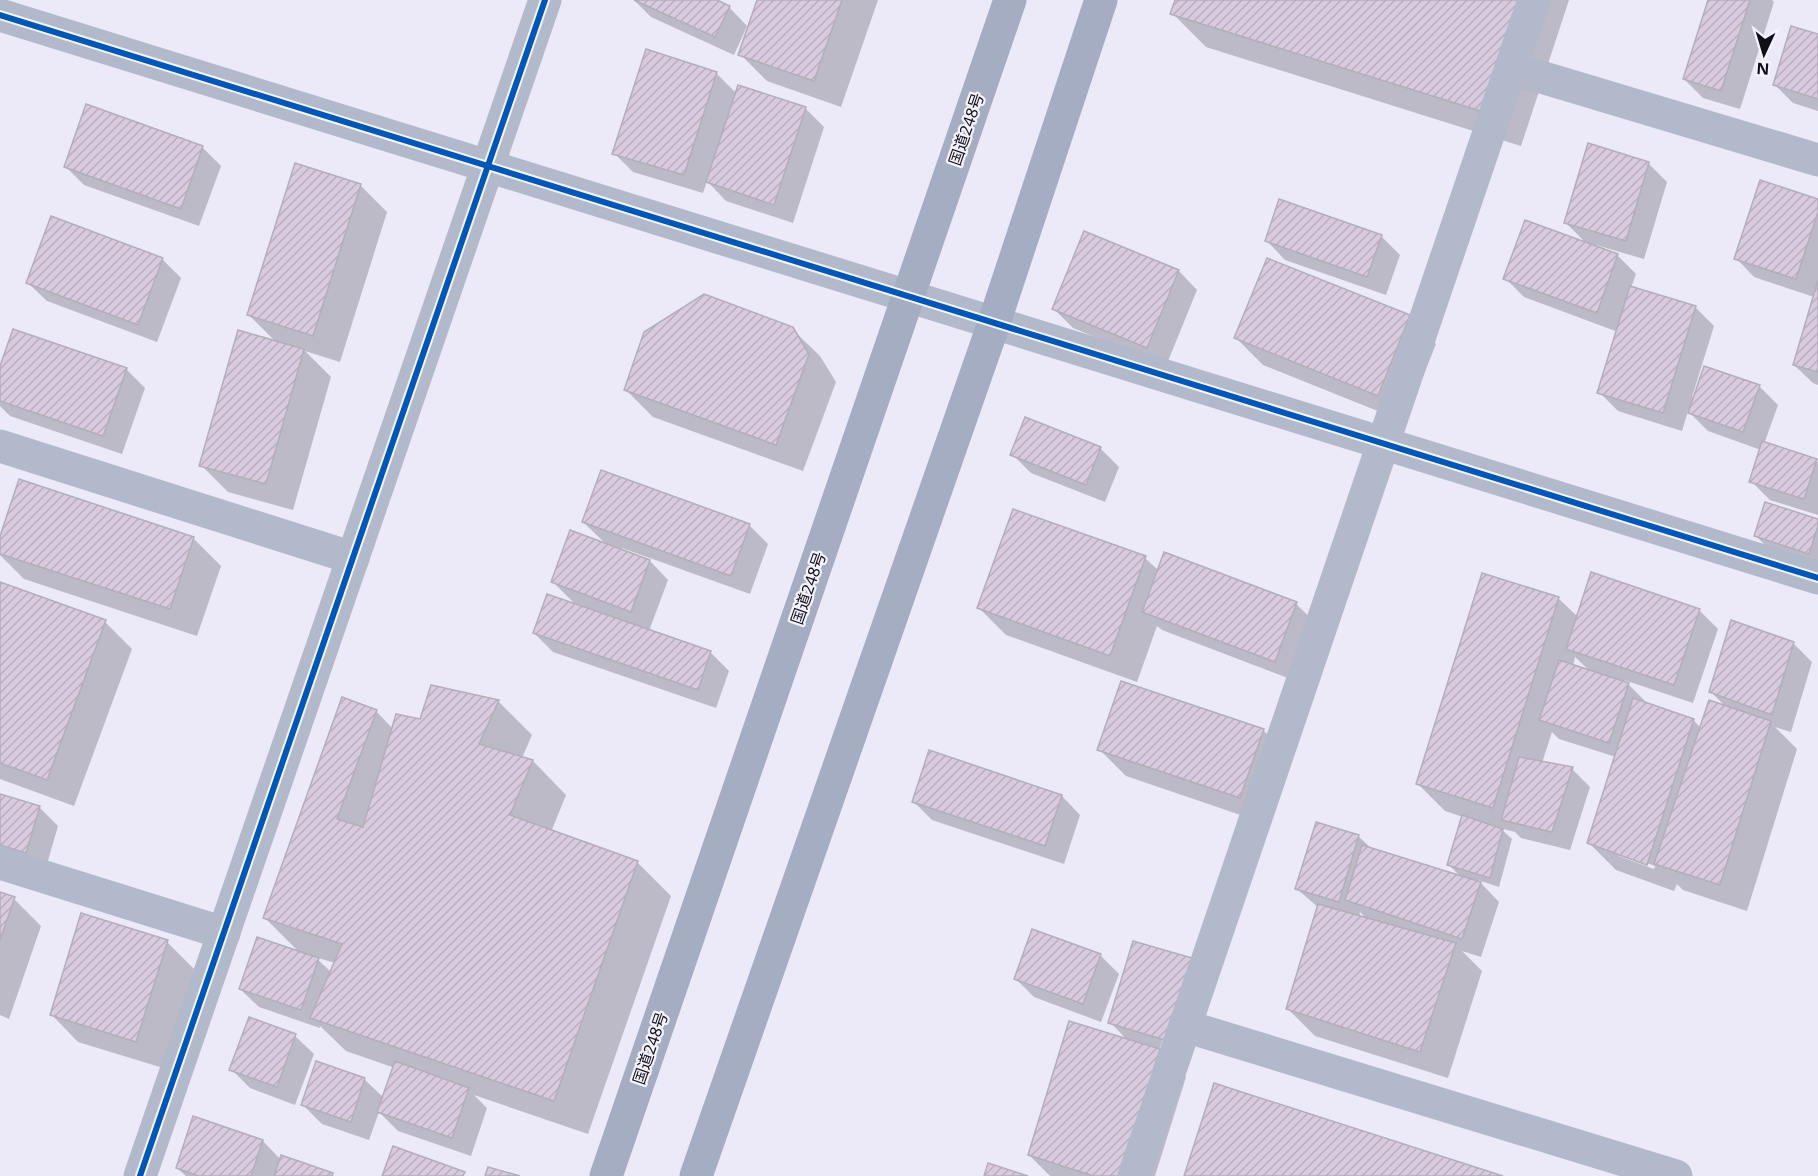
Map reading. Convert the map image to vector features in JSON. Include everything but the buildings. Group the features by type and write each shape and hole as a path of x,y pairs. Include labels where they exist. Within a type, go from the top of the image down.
{"highway":[{"name":"国道248号","path":"606,1176 1010,0"},
{"path":"696,1176 994,323 1101,0"}],"street":[{"path":"140,1176 545,0"},
{"path":"1134,1176 1534,0"},
{"path":"0,15 1818,578"},
{"path":"1511,68 1818,160"},
{"path":"0,446 353,558"},
{"path":"0,862 224,933"},
{"path":"1185,1026 1676,1176"}],"cycle path":[{"path":"140,1176 545,0"},
{"path":"0,15 1818,578"}]}
